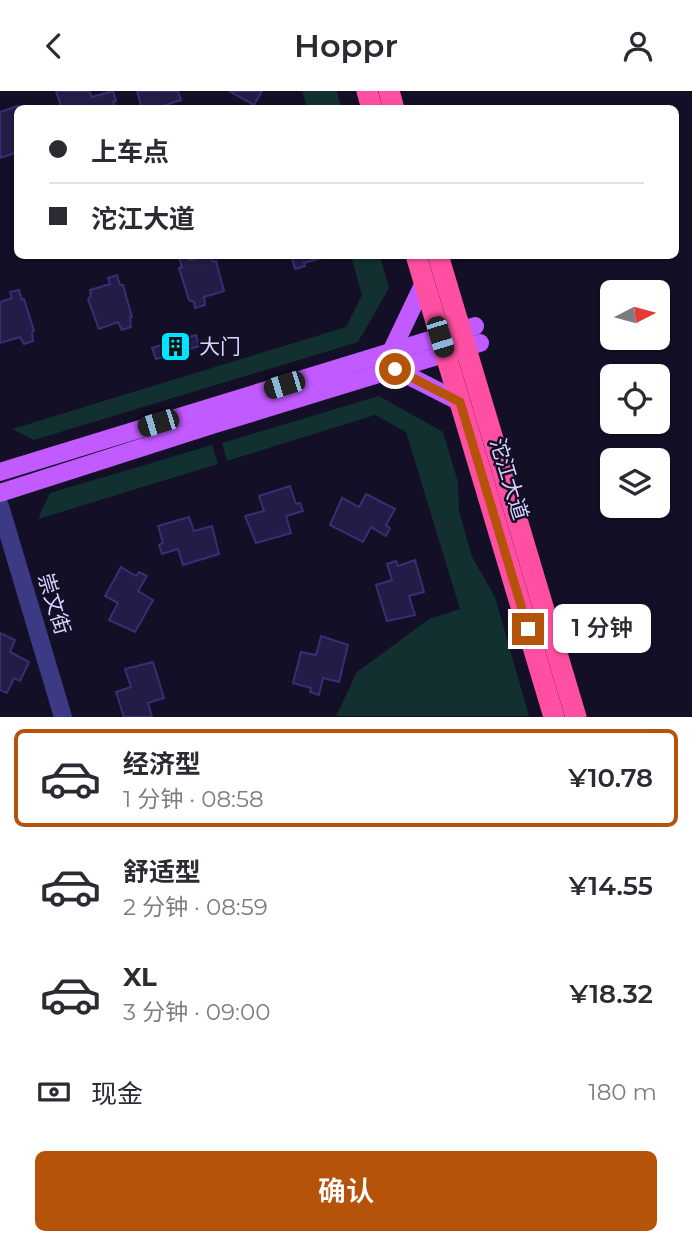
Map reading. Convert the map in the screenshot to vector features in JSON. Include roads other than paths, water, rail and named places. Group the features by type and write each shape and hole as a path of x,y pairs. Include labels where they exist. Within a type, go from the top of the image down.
{"highway":[{"name":"沱江大道","path":"417,259 424,283 461,340 460,402 554,716"},
{"name":"沱江大道","path":"439,259 461,340 576,716"}],"main road":[{"path":"0,493 393,360 424,283"},
{"path":"0,472 461,340"},
{"path":"393,360 460,402"}],"street":[{"name":"崇文街","path":"0,506 63,716"}],"place":[{"name":"大门","path":"176,347"}]}
